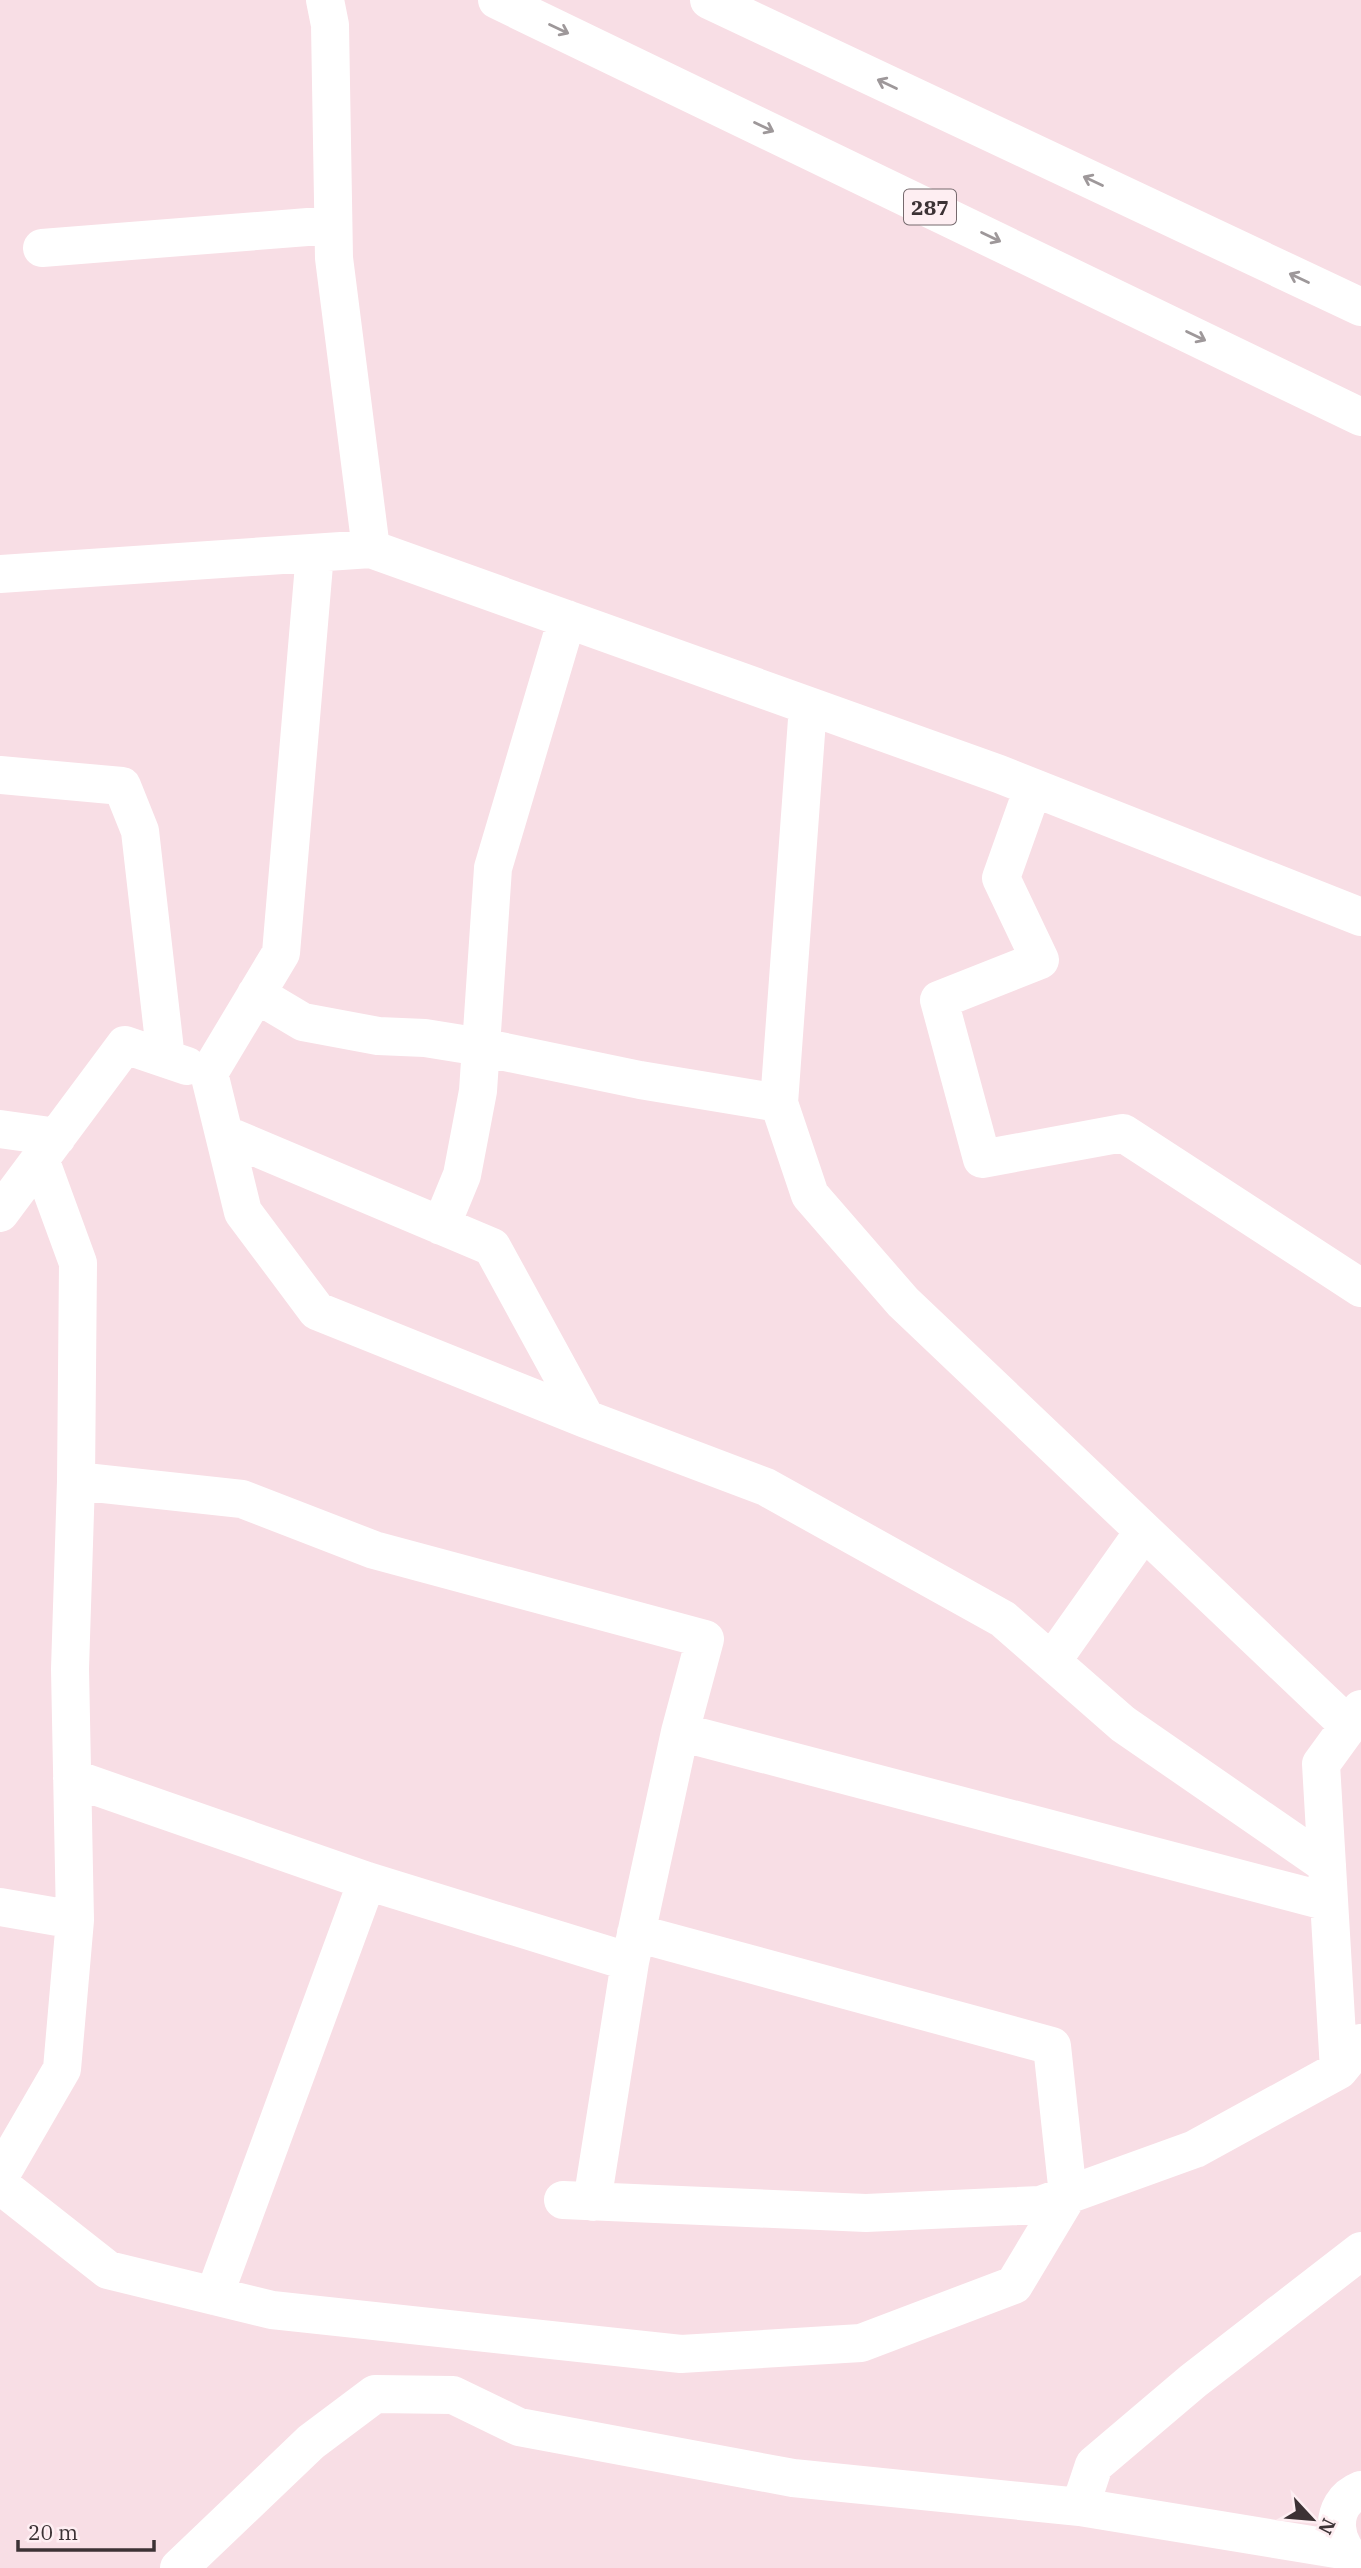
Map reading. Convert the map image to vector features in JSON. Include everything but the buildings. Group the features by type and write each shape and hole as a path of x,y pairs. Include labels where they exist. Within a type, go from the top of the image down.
{"street":[{"path":"326,0 330,25 334,258 371,549"},
{"name":"287","path":"497,0 1361,417"},
{"path":"709,0 1361,307"},
{"path":"42,248 334,225"},
{"path":"0,574 371,549 1033,788 1361,917"},
{"path":"315,553 281,953 209,1073 243,1212 317,1311 586,1419 766,1487 1003,1619 1123,1724 1327,1865"},
{"path":"441,1226 462,1175 478,1091 494,868 567,619"},
{"path":"76,1481 242,1499 374,1550 705,1639 680,1732 578,2201 866,2213 1040,2205 1195,2149 1350,2057 1329,1902 1321,1764 1355,1717 1144,1531 903,1302 810,1195 779,1103 808,706"},
{"path":"0,775 122,786 140,831 166,1059"},
{"path":"1033,788 1001,878 1040,960 939,1000 982,1159 1123,1133 1361,1288"},
{"path":"256,993 303,1022 378,1036 425,1038 481,1047 640,1080 779,1103"},
{"path":"0,1213 125,1045 209,1073"},
{"path":"0,1129 49,1148"},
{"path":"224,1134 492,1247 586,1419"},
{"path":"0,2176 62,2069 75,1920 70,1669 76,1481 78,1263 49,1148"},
{"path":"1052,1661 1144,1531"},
{"path":"680,1732 1329,1902"},
{"path":"0,2185 108,2270 272,2310 681,2354 861,2343 1014,2285 1068,2195 1052,2046 367,1881 72,1778"},
{"path":"214,2296 367,1881"},
{"path":"0,1907 75,1920"},
{"path":"1080,2507 1094,2465 1193,2381 1361,2251"},
{"path":"180,2568 311,2442 375,2394 453,2395 519,2427 793,2478 1080,2507 1351,2558"},
{"path":"1351,2558 1336,2525 1346,2500 1361,2490"}]}
